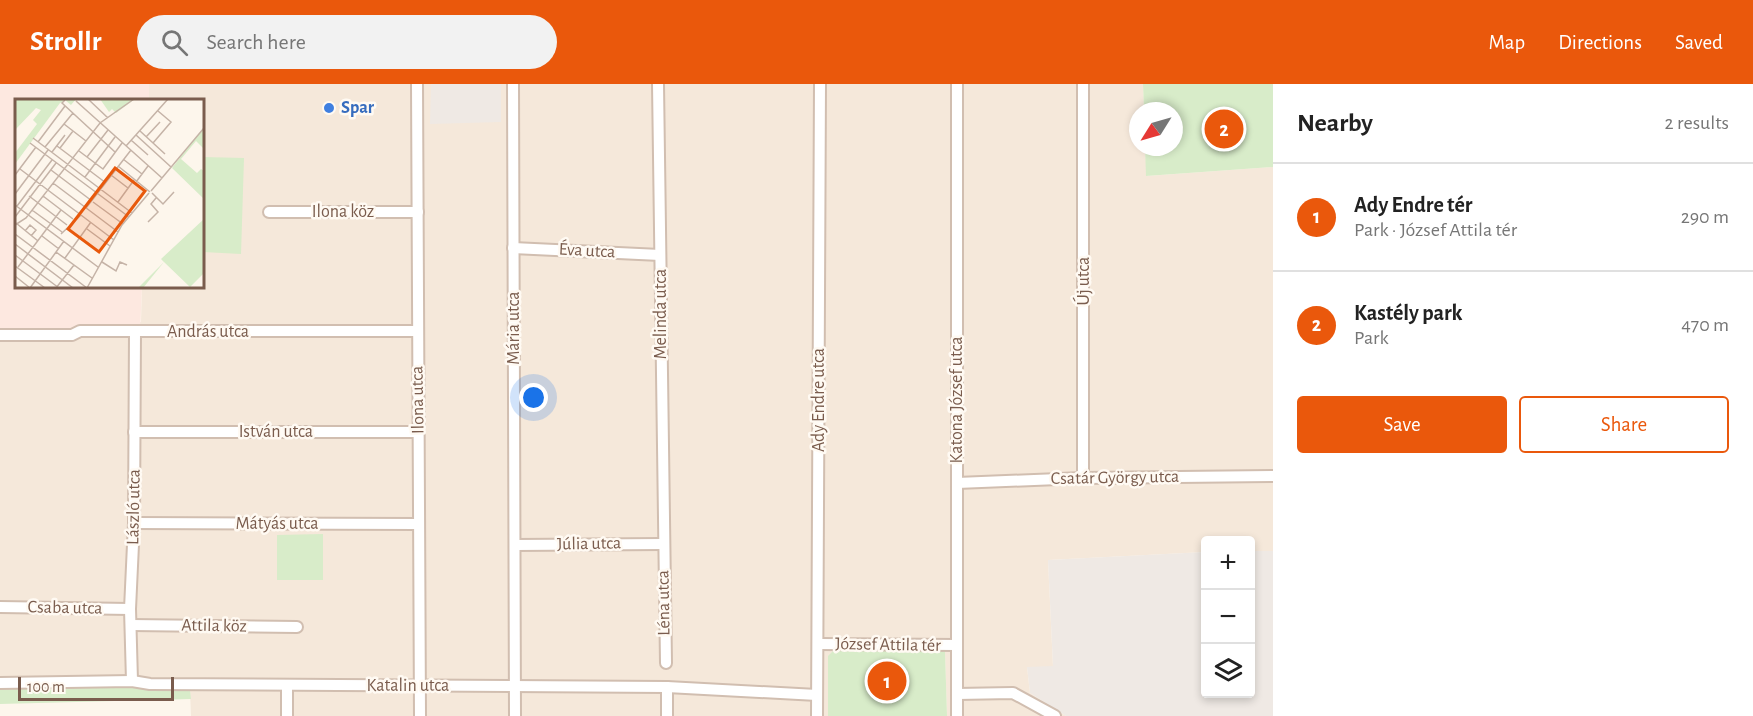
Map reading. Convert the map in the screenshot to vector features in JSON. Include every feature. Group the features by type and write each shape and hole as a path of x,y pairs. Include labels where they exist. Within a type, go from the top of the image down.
{"street":[{"name":"Ilona utca","path":"417,84 420,716"},
{"name":"Mária utca","path":"513,84 515,716"},
{"name":"Melinda utca","path":"658,84 663,544"},
{"name":"Ady Endre utca","path":"818,716 820,84"},
{"name":"Katona József utca","path":"957,84 957,716"},
{"name":"Új utca","path":"1083,84 1083,478"},
{"name":"Ilona köz","path":"269,212 418,212"},
{"name":"Éva utca","path":"513,248 660,255"},
{"name":"András utca","path":"0,335 72,335 80,331 417,331"},
{"name":"László utca","path":"132,681 130,609 134,523 135,332"},
{"name":"István utca","path":"134,432 418,432"},
{"name":"Csatár György utca","path":"957,483 1083,478 1273,476"},
{"name":"Mátyás utca","path":"134,523 419,524"},
{"name":"Júlia utca","path":"515,545 663,544"},
{"name":"Léna utca","path":"663,544 666,663"},
{"name":"Csaba utca","path":"0,607 130,609"},
{"name":"Attila köz","path":"131,624 297,627"},
{"name":"József Attila tér","path":"819,644 957,645"},
{"name":"Katalin utca","path":"0,683 132,681 150,684 287,687 666,687 817,695"},
{"path":"287,687 287,716"},
{"path":"666,687 666,716"},
{"path":"957,694 1013,693 1055,716"}],"shaded area":[{"path":"0,84 149,84 149,99 15,99 15,288 142,288 140,332 0,335"},
{"path":"149,84 1143,84 1144,102 1129,102 1129,156 1146,156 1147,176 1273,167 1273,551 1255,551 1255,536 1201,536 1201,552 1048,560 1053,667 1027,667 1030,693 1066,716 947,716 945,652 937,651 828,657 828,716 191,716 190,690 173,689 125,678 0,676 0,335 141,322 142,288 204,288 204,99 149,99"},
{"path":"431,84 501,84 501,122 430,124"},
{"path":"1255,551 1273,551 1273,716 1066,716 1030,693 1027,667 1053,666 1048,560 1201,552 1201,698 1255,698"}],"green space":[{"path":"1143,84 1273,84 1273,167 1146,176 1145,156 1183,156 1183,102 1144,102"},
{"path":"204,157 244,158 241,254 204,252"},
{"path":"323,534 323,580 277,580 277,535"},
{"path":"834,650 945,651 947,716 828,716 828,656"},
{"path":"0,676 125,678 173,689 190,690 191,699 0,704"}],"place":[{"name":"Spar","path":"329,108"},
{"name":"Kastély park","path":"1224,129"},
{"name":"Ady Endre tér","path":"887,681"}]}
